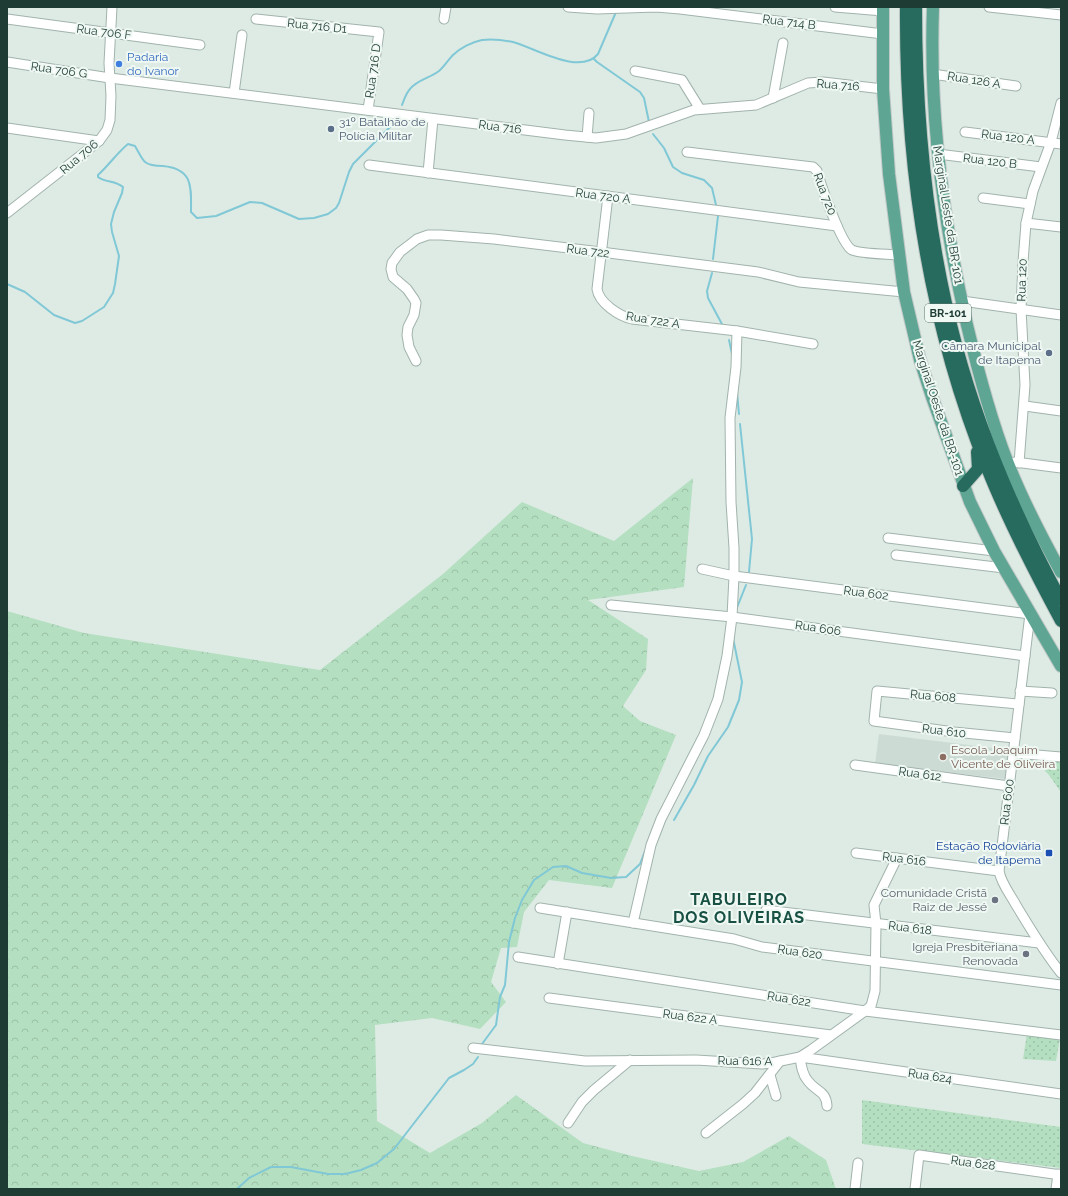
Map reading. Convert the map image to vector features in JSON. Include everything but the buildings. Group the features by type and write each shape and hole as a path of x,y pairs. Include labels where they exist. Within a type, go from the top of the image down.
{"highway":[{"name":"BR-101","path":"906,7 908,95 914,165 930,274 944,337 976,439 1002,505 1061,621"},
{"name":"BR-101","path":"916,7 918,100 924,171 932,229 948,314 968,383 995,459 1019,518 1042,566 1061,600"},
{"path":"963,486 978,469 976,439"}],"main road":[{"name":"Marginal Leste da BR-101","path":"933,7 932,74 938,154 962,301 982,383 993,419 1013,462 1032,516 1057,557 1061,572"},
{"name":"Marginal Oeste da BR-101","path":"883,9 883,89 887,152 898,255 904,292 920,360 963,486 994,551 1061,666"}],"street":[{"name":"Rua 706","path":"7,213 60,173 99,140 107,130 110,120 112,96 109,63 112,7"},
{"path":"444,19 446,7"},
{"name":"Rua 714 B","path":"568,7 656,7 680,9 883,34"},
{"path":"835,7 883,9"},
{"path":"989,7 1061,15"},
{"name":"Rua 706 F","path":"7,19 200,45"},
{"name":"Rua 716 D1","path":"256,19 379,32"},
{"name":"Rua 716 D","path":"368,110 379,32"},
{"path":"234,93 242,35"},
{"path":"773,98 783,43"},
{"name":"Rua 706 G","path":"7,62 110,78"},
{"path":"635,71 682,80 700,109"},
{"name":"Rua 126 A","path":"932,74 1016,86"},
{"name":"Rua 716","path":"110,78 587,137 626,134 684,113 700,109 750,106 803,85 818,82 883,89"},
{"name":"Rua 120","path":"1013,462 1024,406 1025,385 1021,309 1026,223 1030,204 1041,167 1051,142 1061,103"},
{"path":"587,137 590,113"},
{"path":"428,173 432,118"},
{"path":"7,128 99,140"},
{"name":"Rua 120 A","path":"965,132 1061,144"},
{"name":"Rua 720","path":"687,152 813,167 817,171 837,226 847,246 852,250 898,255"},
{"name":"Rua 120 B","path":"938,154 1041,167"},
{"name":"Rua 720 A","path":"369,165 837,226"},
{"name":"Rua 722 A","path":"608,196 601,252 598,293 601,299 621,316 632,319 737,331 813,344"},
{"path":"983,198 1030,204"},
{"path":"1026,223 1061,227"},
{"name":"Rua 722","path":"416,361 409,347 407,335 408,327 414,315 416,304 407,289 393,277 391,270 392,263 400,252 417,240 428,235 494,239 758,272 799,282 904,292"},
{"path":"962,301 1061,315"},
{"path":"634,923 651,845 658,826 704,735 718,699 732,617 734,548 731,502 730,418 736,367 737,331"},
{"path":"1024,406 1061,411"},
{"path":"1013,462 1061,468"},
{"path":"888,538 994,551"},
{"path":"896,555 1004,568"},
{"name":"Rua 602","path":"702,568 734,576 1030,614"},
{"name":"Rua 606","path":"611,605 732,617 1025,656"},
{"name":"Rua 600","path":"1030,614 1009,786 1000,876 1039,943 1061,973"},
{"name":"Rua 608","path":"874,721 877,691 1019,704"},
{"path":"1020,691 1052,694"},
{"name":"Rua 610","path":"874,721 954,732 1015,738"},
{"path":"1013,753 1061,756"},
{"name":"Rua 612","path":"855,765 1009,786"},
{"name":"Rua 616","path":"856,853 1000,871"},
{"name":"Rua 616 A","path":"473,1048 585,1061 696,1060 762,1064 780,1062 800,1057 812,1050 871,1006 875,991 876,924 874,910 876,900 897,858"},
{"name":"Rua 620","path":"540,908 734,939 762,947 1061,985"},
{"name":"Rua 618","path":"766,910 1039,943"},
{"path":"558,964 567,912"},
{"name":"Rua 622","path":"518,957 865,1011 1061,1035"},
{"name":"Rua 622 A","path":"550,998 831,1035"},
{"path":"800,1057 804,1074 811,1084 825,1096 827,1106"},
{"name":"Rua 624","path":"800,1057 1061,1094"},
{"path":"568,1123 582,1102 630,1060"},
{"path":"706,1133 755,1093 780,1062"},
{"path":"770,1075 776,1096"},
{"name":"Rua 628","path":"915,1189 919,1156 1060,1174"},
{"path":"855,1189 858,1163"},
{"path":"1056,1189 1060,1174"}],"shaded area":[{"name":"Escola Joaquim Vicente de Oliveira","path":"879,734 1010,750 1006,779 875,764"}],"green space":[{"path":"693,478 684,587 588,600 648,639 646,670 623,706 640,721 676,735 612,888 549,880 524,912 517,947 501,948 491,982 506,1002 480,1029 432,1018 375,1025 377,1121 430,1153 482,1123 516,1095 583,1143 699,1171 743,1162 789,1136 826,1160 836,1189 7,1189 7,611 84,633 320,670 443,574 522,502 614,541"},
{"path":"1016,759 1061,761 1061,792 1043,769 1032,765 1016,767"},
{"path":"1027,1034 1060,1038 1056,1061 1023,1059"},
{"path":"862,1100 1061,1127 1061,1168 862,1144"}],"waterway":[{"path":"402,105 407,92 413,86 432,76 443,68 459,50 482,40 513,42 569,61 580,62 590,60 598,54 616,12"},
{"path":"594,59 640,92 644,98 649,122"},
{"path":"7,284 25,292 54,315 75,323 82,321 104,307 113,293 115,284 119,256 111,224 123,187 117,183 101,179 98,175 128,144 135,146 145,162 154,166 173,168 180,171 185,176 189,181 191,212 197,218 216,216 250,202 262,203 299,219 314,218 328,214 336,208 353,164 397,120"},
{"path":"653,134 664,148 673,167 682,173 704,180 712,188 716,205"},
{"path":"713,259 718,216"},
{"path":"712,273 707,291 708,298 723,326"},
{"path":"729,340 732,354"},
{"path":"737,392 739,414"},
{"path":"740,424 752,539 749,572"},
{"path":"736,610 746,585"},
{"path":"674,820 694,785 708,756 728,727 739,700 742,682 733,638"},
{"path":"482,1044 496,1025 500,997 505,985 509,942 515,918 522,900 534,880 553,867 566,866 582,873 611,878 626,877 640,864 645,851"},
{"path":"237,1189 249,1178 271,1167 291,1167 328,1174 345,1174 361,1170 377,1163 394,1149 449,1078 473,1064 478,1057"}],"place":[{"name":"Padaria do Ivanor","path":"119,64"},
{"name":"31º Batalhão de Polícia Militar","path":"331,129"},
{"name":"Câmara Municipal de Itapema","path":"1049,353"},
{"name":"Escola Joaquim Vicente de Oliveira","path":"943,757"},
{"name":"Estação Rodoviária de Itapema","path":"1049,853"},
{"name":"Comunidade Cristã Raiz de Jessé","path":"995,900"},
{"name":"Igreja Presbiteriana Renovada","path":"1026,954"}],"district":[{"name":"TABULEIRO DOS OLIVEIRAS","path":"739,908"}]}
